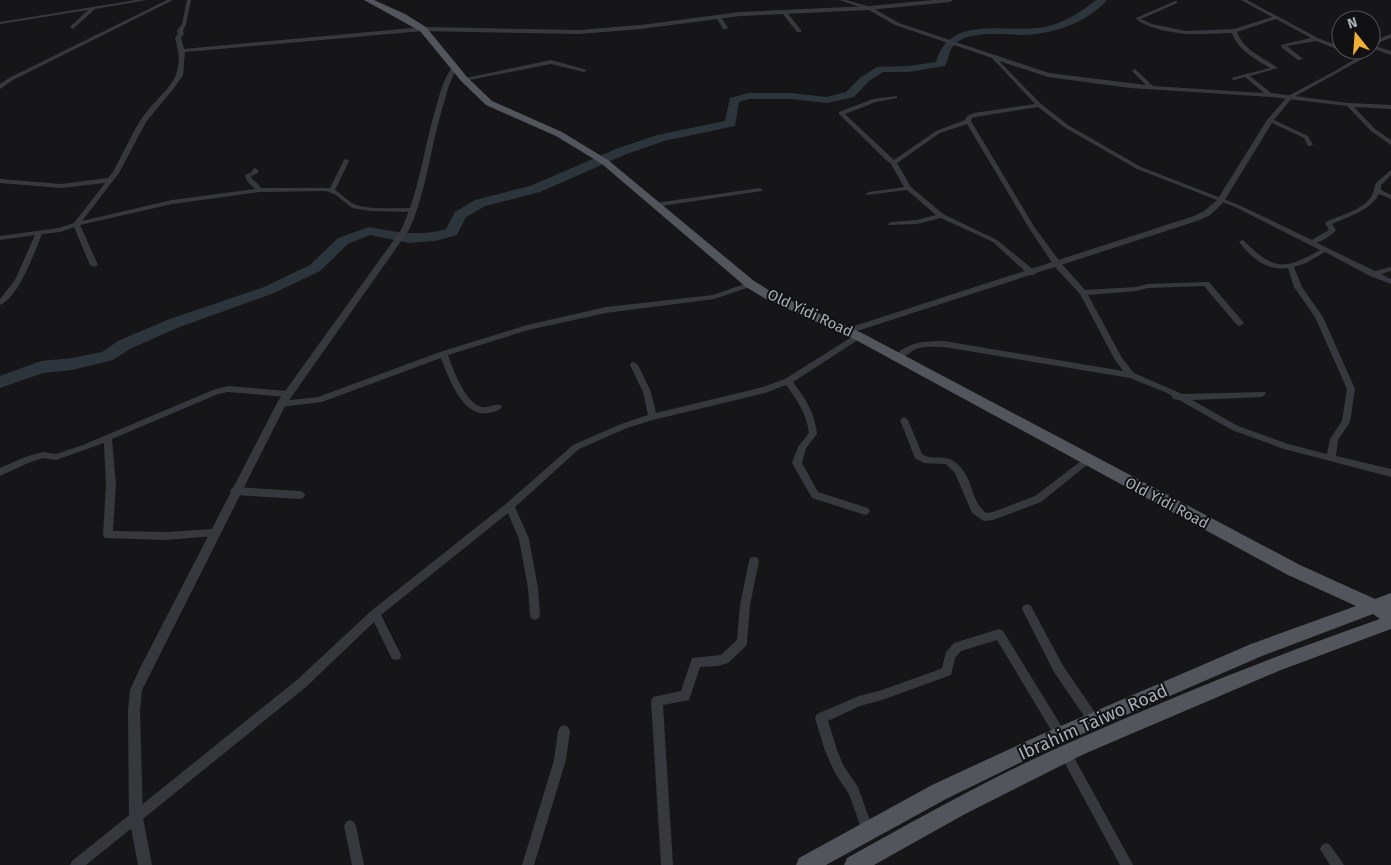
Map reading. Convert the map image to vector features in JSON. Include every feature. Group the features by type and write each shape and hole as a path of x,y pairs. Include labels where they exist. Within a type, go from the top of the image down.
{"main road":[{"name":"Old Yidi Road","path":"368,0 402,16 422,29 464,79 489,103 559,134 602,160 750,284 853,334 1294,570 1357,612 1387,622"},
{"name":"Old Yidi Road","path":"1294,570 1383,603 1387,622"},
{"name":"Ibrahim Taiwo Road","path":"806,865 940,792 1094,721 1257,650 1383,603"},
{"name":"Ibrahim Taiwo Road","path":"854,865 958,807 1066,754 1277,663 1387,622"}],"street":[{"path":"0,23 145,0"},
{"path":"1,85 172,0"},
{"path":"76,224 111,180 143,121 172,88 180,75 182,51 178,38 184,24 189,0"},
{"path":"840,0 869,8 896,24 1048,75 1152,88 1271,95 1349,105 1391,107"},
{"path":"182,51 422,29 579,32 641,27 718,17 869,8 950,0"},
{"path":"1243,0 1316,39 1331,45"},
{"path":"1175,2 1138,18 1139,20 1182,32 1234,31 1275,18"},
{"path":"73,27 94,8"},
{"path":"784,12 799,30"},
{"path":"718,17 725,28"},
{"path":"1234,31 1235,38 1245,48 1275,68 1234,78"},
{"path":"1300,59 1284,47 1284,44 1316,39"},
{"path":"994,58 1039,105 1066,126 1138,168 1236,206 1391,282"},
{"path":"76,865 302,683 375,614 510,506 576,447 624,426 653,417 765,390 788,381 853,334 1197,218 1207,213 1220,201 1270,120 1290,97 1357,60"},
{"path":"464,79 551,62 584,70"},
{"path":"145,865 136,818 134,711 136,690 214,533 284,399 405,230 422,185 428,146 448,76 455,67"},
{"path":"1135,71 1152,88"},
{"path":"1247,76 1271,95"},
{"path":"895,97 875,100 841,113 894,163 908,188 941,215 969,226 996,240 1032,273"},
{"path":"894,163 938,132 968,121 969,117 974,115 1039,105"},
{"path":"1349,105 1373,130 1391,143"},
{"path":"1270,120 1306,138 1310,145"},
{"path":"968,121 1032,228 1058,265 1083,293 1119,360 1131,375"},
{"path":"332,190 339,180 341,170 346,161"},
{"path":"255,170 254,173 248,175 249,180 259,190"},
{"path":"1312,243 1333,230 1328,223 1372,202 1378,191 1378,184 1391,172"},
{"path":"0,181 61,186 111,180"},
{"path":"869,194 908,188"},
{"path":"0,238 60,230 76,224 172,202 259,190 332,190 352,206 371,209 414,210"},
{"path":"655,205 760,190"},
{"path":"1378,191 1391,197"},
{"path":"891,224 916,223 941,215"},
{"path":"76,224 94,265"},
{"path":"0,303 11,293 19,279 39,234"},
{"path":"1242,242 1264,263 1272,267 1304,261 1324,250"},
{"path":"1290,264 1298,287 1319,317 1350,389 1346,422 1334,439 1331,457"},
{"path":"1373,274 1391,269"},
{"path":"0,472 25,460 43,455 56,457 108,439 216,392 228,389 284,399 319,400 443,354 527,328 606,310 725,294 750,284"},
{"path":"1083,293 1136,289 1148,286 1206,284 1240,323"},
{"path":"897,358 906,348 920,344 944,344 1131,375 1170,391 1235,428 1287,447 1391,473"},
{"path":"443,354 454,378 473,408 482,410 498,407"},
{"path":"634,365 647,392 653,417"},
{"path":"788,381 808,410 812,423 813,434 802,447 797,463 814,495 865,511"},
{"path":"1176,396 1262,394"},
{"path":"904,420 918,456 924,460 948,461 959,471 975,510 984,516 993,516 1038,499 1088,460"},
{"path":"108,439 111,486 108,535 166,536 214,533"},
{"path":"235,492 300,495"},
{"path":"510,506 524,539 533,588 535,615"},
{"path":"667,865 657,701 685,696 696,662 724,659 735,646 742,643 744,605 754,561"},
{"path":"1027,609 1058,668 1094,721"},
{"path":"375,614 396,655"},
{"path":"868,832 854,791 839,769 831,751 821,718 859,701 882,695 947,671 950,656 958,647 1000,634 1061,736"},
{"path":"528,865 560,760 564,731"},
{"path":"1066,754 1126,865"},
{"path":"350,826 358,865"},
{"path":"1326,848 1338,865"}],"waterway":[{"path":"0,382 41,367 72,364 107,356 124,345 172,324 269,290 315,268 343,241 369,231 409,239 435,237 452,232 460,215 480,203 535,189 620,152 661,138 731,123 734,100 749,96 791,96 827,100 850,95 865,79 881,69 908,69 941,64 950,43 966,34 1044,30 1075,19 1102,0"}]}
